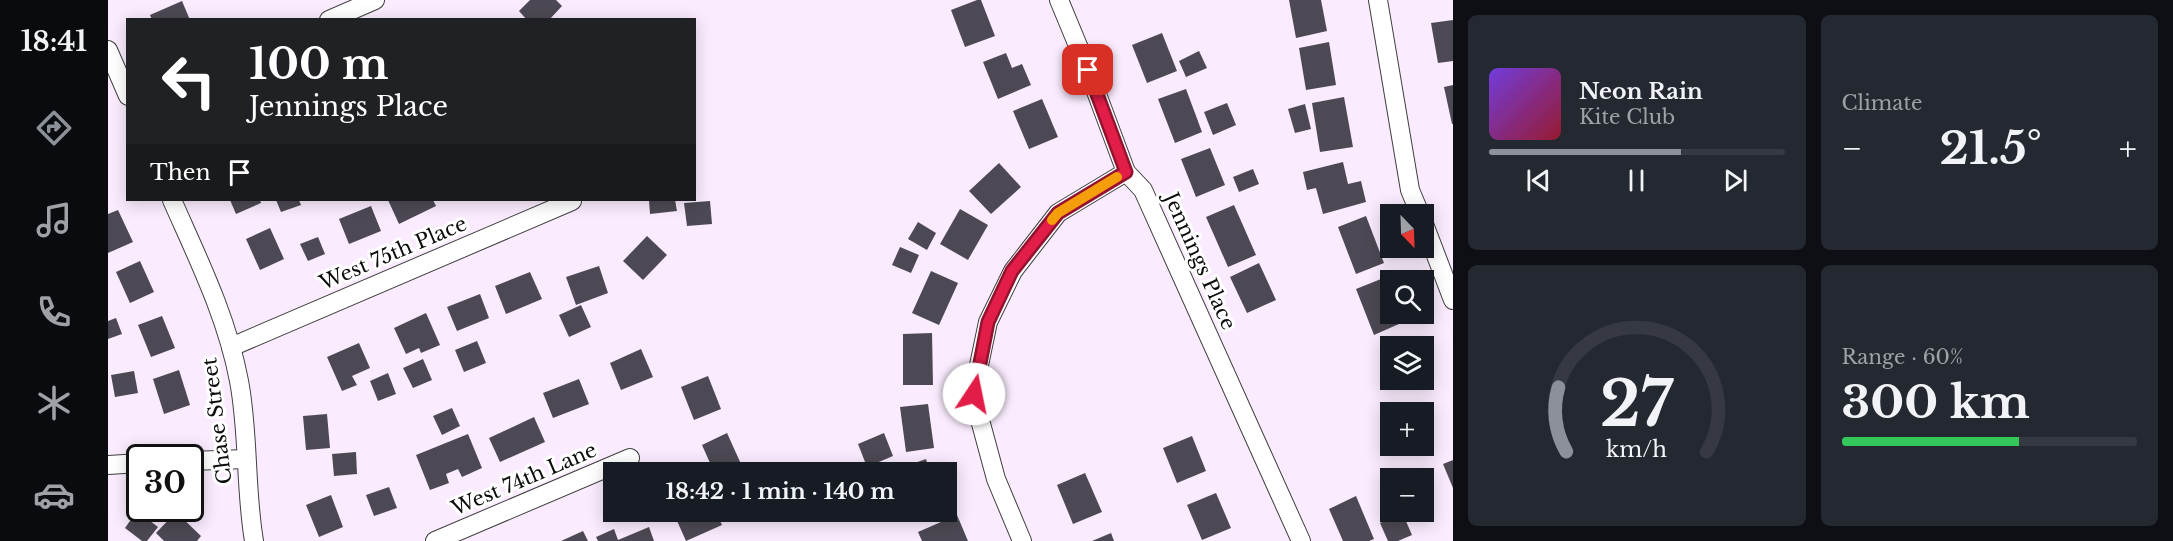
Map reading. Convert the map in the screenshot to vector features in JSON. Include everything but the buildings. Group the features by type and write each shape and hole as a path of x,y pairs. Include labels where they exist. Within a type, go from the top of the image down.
{"street":[{"path":"334,18 375,0"},
{"name":"Jennings Place","path":"1059,0 1126,172 1143,190 1301,541"},
{"path":"1378,0 1410,190 1416,204"},
{"path":"108,50 126,91"},
{"path":"1022,541 996,479 974,394 988,322 1012,271 1058,213 1126,172"},
{"name":"Chase Street","path":"172,201 224,321 231,347 239,382 254,541"},
{"name":"West 75th Place","path":"231,347 572,201"},
{"path":"1434,250 1453,300"},
{"name":"West 74th Lane","path":"435,541 630,458"},
{"path":"204,460 246,459"},
{"path":"108,465 126,464"}],"slow traffic":[{"path":"1052,220 1058,213 1117,177"}],"route":[{"path":"974,394 988,322 1012,271 1058,213 1126,172 1088,70"}]}
